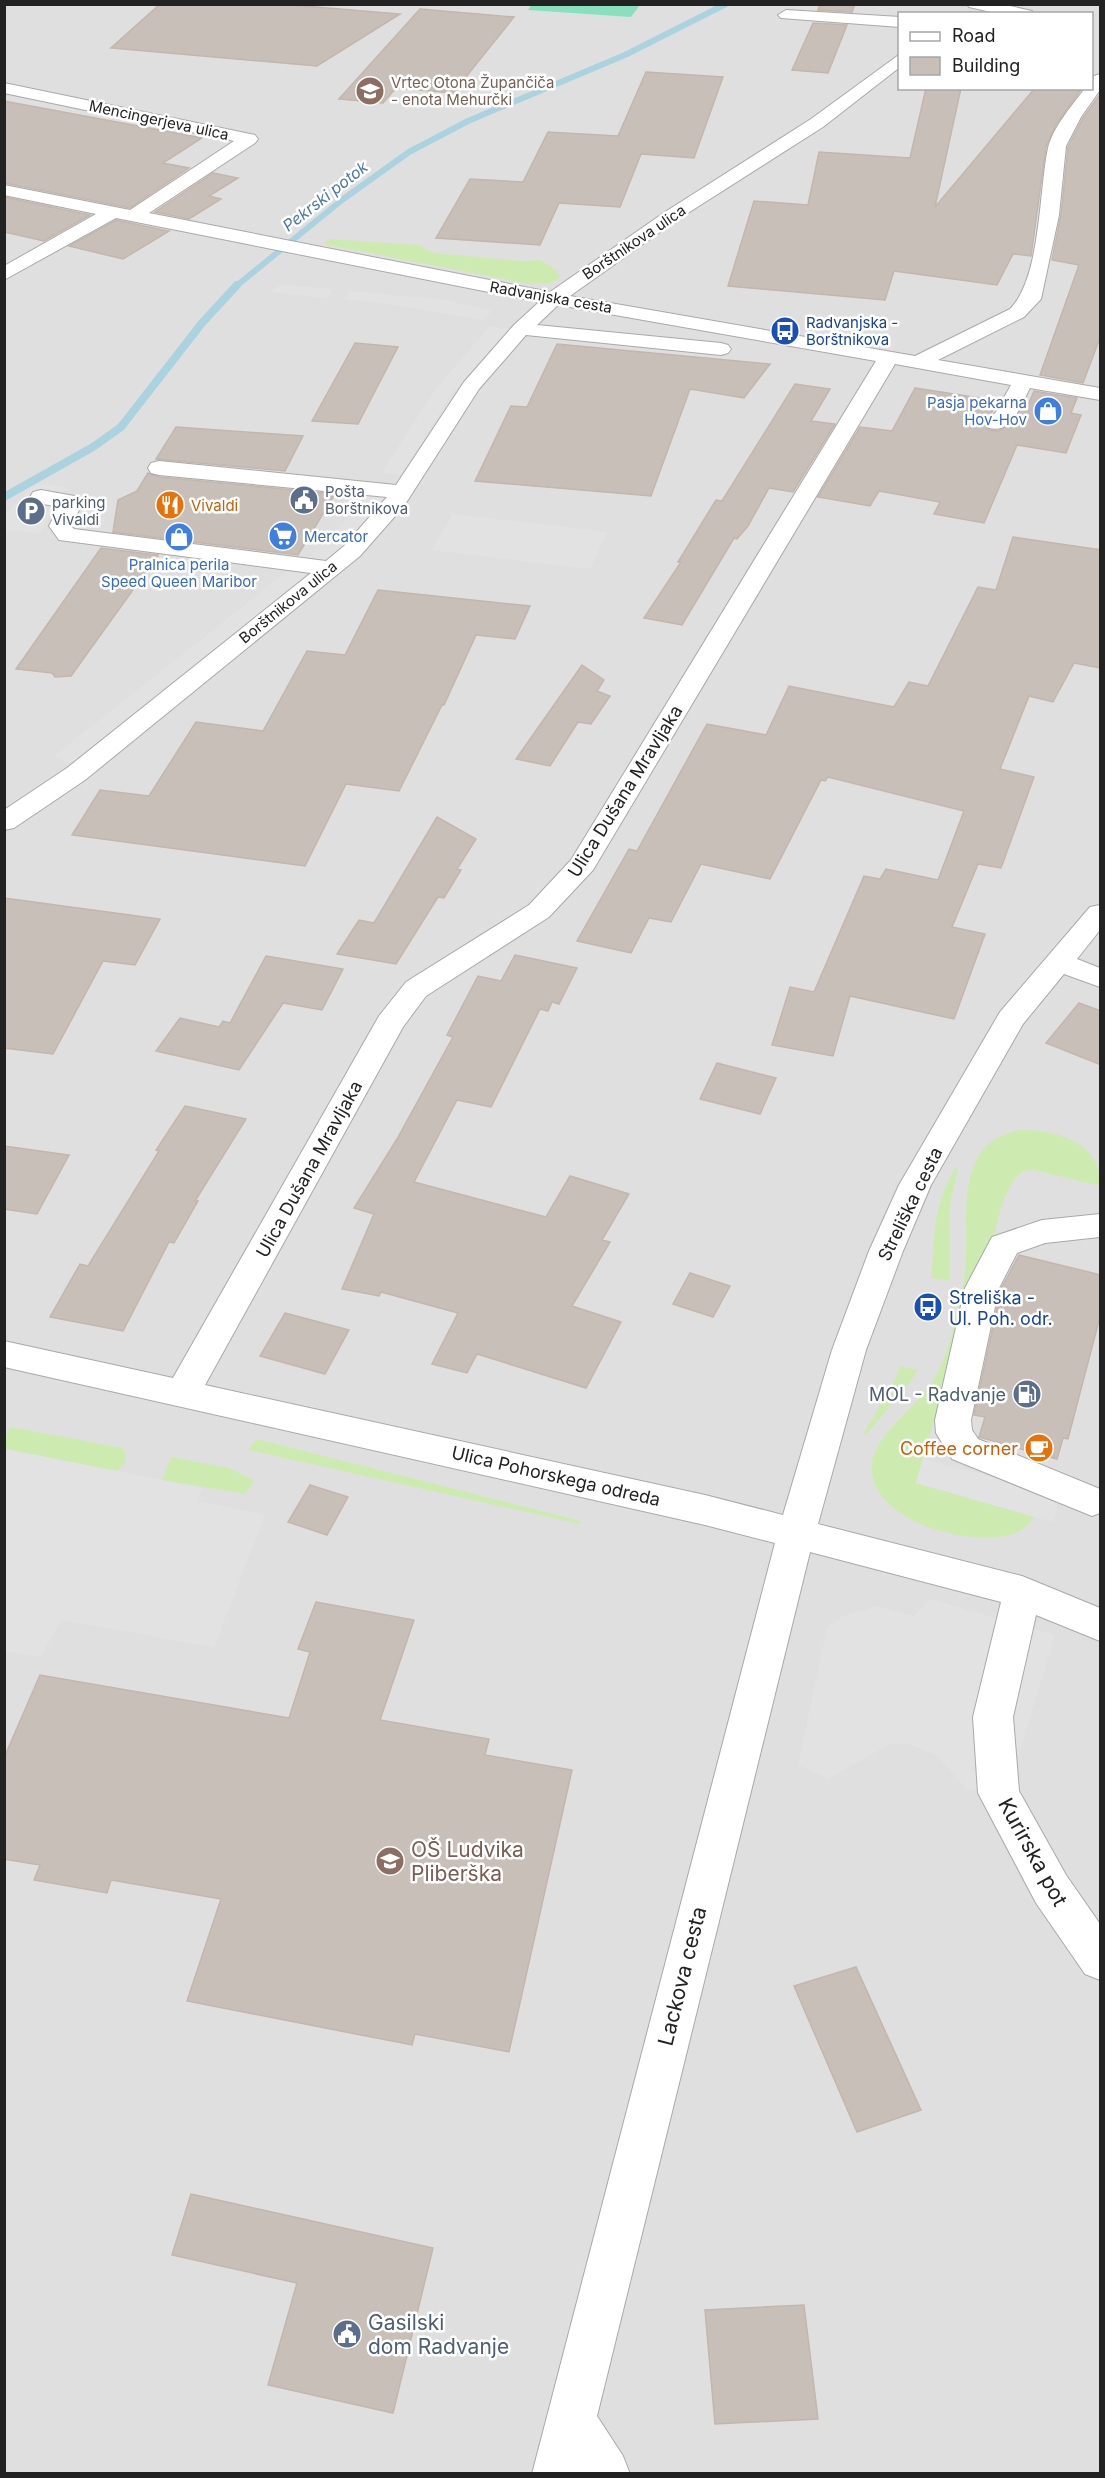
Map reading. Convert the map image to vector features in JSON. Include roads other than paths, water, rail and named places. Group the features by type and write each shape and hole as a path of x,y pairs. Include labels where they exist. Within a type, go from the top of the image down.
{"street":[{"path":"974,5 1014,12"},
{"path":"786,15 898,22"},
{"name":"Borštnikova ulica","path":"4,822 76,774 330,568 374,529 402,492 471,386 520,329 554,298 671,216 750,168 817,123 898,61"},
{"path":"918,362 1017,314 1031,298 1050,215 1056,146 1082,117 1101,78"},
{"name":"Mencingerjeva ulica","path":"4,87 249,139 134,215"},
{"name":"Radvanjska cesta","path":"4,190 554,298 1101,394"},
{"path":"4,274 114,211"},
{"path":"520,329 721,350"},
{"name":"Ulica Dušana Mravljaka","path":"183,1393 390,1023 416,989 539,910 566,885 583,864 889,357"},
{"path":"996,424 1005,415 1024,380"},
{"path":"159,468 402,492"},
{"path":"41,497 72,502 60,526 67,535 330,568"},
{"name":"Streliška cesta","path":"798,1533 822,1439 849,1350 886,1251 915,1185 1011,1019 1101,913"},
{"path":"1059,962 1101,978"},
{"path":"1092,1501 965,1449 954,1433 953,1420 982,1288 1004,1245 1042,1232 1101,1226"},
{"name":"Ulica Pohorskega odreda","path":"4,1354 682,1504 1022,1592 1101,1625"},
{"name":"Lackova cesta","path":"557,2474 774,1614 798,1533"},
{"name":"Kurirska pot","path":"1022,1592 993,1717 999,1793 1052,1889 1101,1960"},
{"path":"570,2421 605,2474"}],"waterway":[{"name":"Pekrski potok","path":"236,286 342,200 409,152 468,121 625,55 726,4"},
{"name":"Pekrski potok","path":"4,497 93,447 121,427 202,323 236,286"}],"place":[{"name":"Vrtec Otona Župančiča - enota Mehurčki","path":"370,91"},
{"name":"Radvanjska - Borštnikova","path":"785,331"},
{"name":"Pasja pekarna Hov-Hov","path":"1048,411"},
{"name":"Pošta Borštnikova","path":"304,500"},
{"name":"Vivaldi","path":"170,505"},
{"name":"parking Vivaldi","path":"31,511"},
{"name":"Mercator","path":"283,536"},
{"name":"Pralnica perila Speed Queen Maribor","path":"179,537"},
{"name":"Streliška - Ul. Poh. odr.","path":"928,1307"},
{"name":"MOL - Radvanje","path":"1027,1394"},
{"name":"Coffee corner","path":"1039,1448"},
{"name":"OŠ Ludvika Pliberška","path":"390,1861"},
{"name":"Gasilski dom Radvanje","path":"347,2334"}]}
